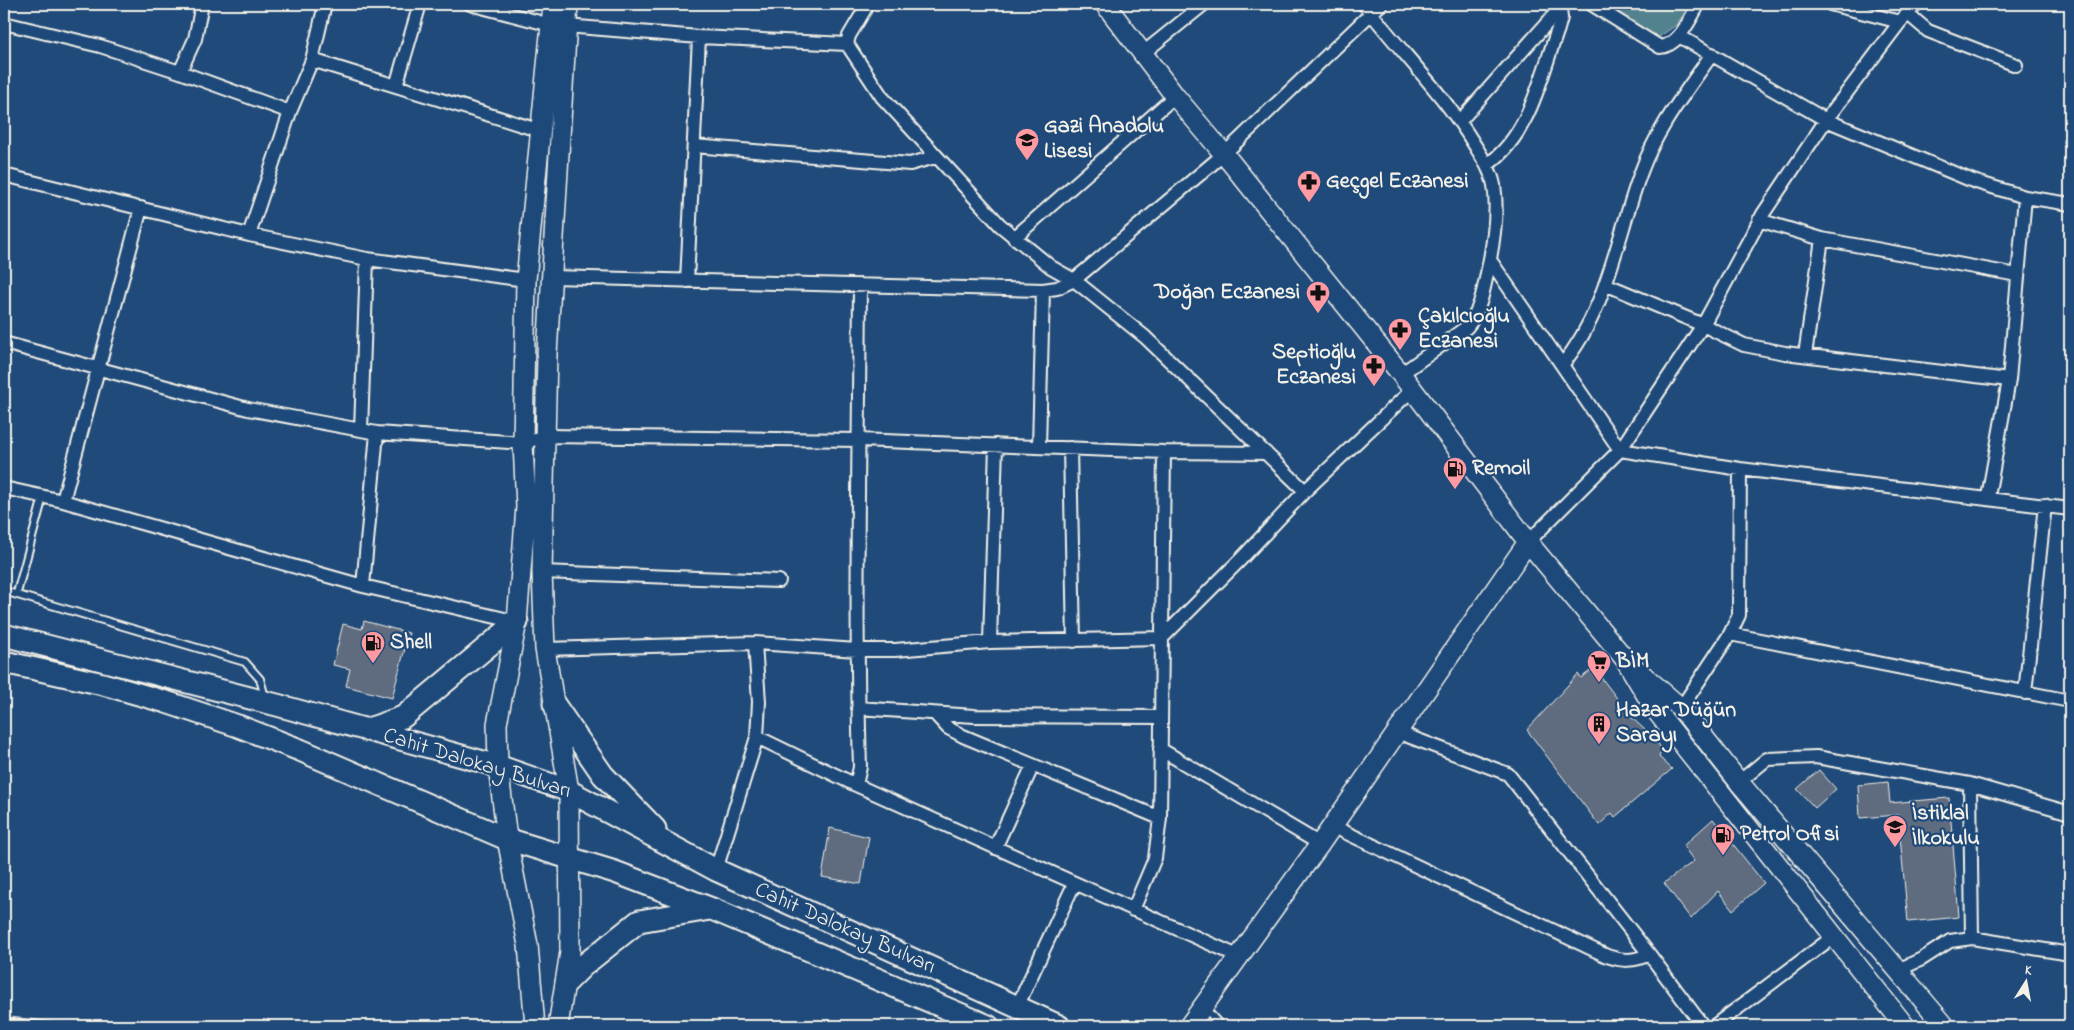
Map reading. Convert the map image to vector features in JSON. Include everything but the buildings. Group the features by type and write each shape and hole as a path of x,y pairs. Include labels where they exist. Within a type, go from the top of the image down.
{"main road":[{"path":"366,730 403,717 517,622"},
{"name":"Cahit Dalokay Bulvarı","path":"4,636 265,702 498,766 569,791 716,870 1059,1026"},
{"name":"Cahit Dalokay Bulvarı","path":"4,662 103,684 166,702 238,726 300,750 507,839 615,872 712,909 988,1026"},
{"path":"554,704 603,775 669,844"},
{"path":"567,982 584,965 639,921 712,909"}],"street":[{"path":"180,72 195,38 202,4"},
{"path":"249,235 290,112 312,60 325,4"},
{"path":"396,86 420,4"},
{"path":"470,4 559,25 699,37 847,44"},
{"path":"553,4 559,25 542,572 545,649 569,791 570,952 567,982 558,1026"},
{"path":"535,1026 528,945 507,839 498,766 497,724 517,622 526,507 523,443 526,280 541,131 559,25 568,4"},
{"path":"847,44 868,4"},
{"path":"1106,4 1175,96 1401,374 1528,542 1625,659 1654,708 1905,1026"},
{"path":"1142,54 1204,4"},
{"path":"552,277 1043,290 1057,288 1074,280 1224,154 1368,9 1381,4"},
{"path":"1591,4 1660,47 1666,47 1679,36 1699,4"},
{"path":"1830,4 1908,13 1928,31 2016,65"},
{"path":"1460,121 1562,6"},
{"path":"1487,165 1511,143 1525,121 1558,30 1562,6"},
{"path":"1368,9 1460,121 1487,165 1494,184 1495,207 1490,260 1480,305 1475,318 1467,327 1401,374"},
{"path":"1189,1026 1320,844 1528,542 1620,450 1703,325 1759,220 1826,120 1908,13"},
{"path":"4,23 100,46 180,72 290,112"},
{"path":"1679,36 1826,120 1974,181 2024,197 2070,204"},
{"path":"687,281 699,37"},
{"path":"847,44 882,97 935,157 1014,238 1051,267 1074,280 1146,337 1305,491"},
{"path":"1562,365 1571,355 1586,329 1606,284 1648,154 1664,123 1712,54"},
{"path":"312,60 541,131"},
{"path":"1014,238 1175,96"},
{"path":"694,146 910,164 935,157"},
{"path":"4,174 249,235 367,259 526,280"},
{"path":"1988,498 2009,380 2024,197"},
{"path":"64,501 141,208"},
{"path":"1759,220 1822,239 2017,275"},
{"path":"1805,355 1822,239"},
{"path":"361,430 367,259"},
{"path":"1490,260 1620,450 1740,469 2070,509"},
{"path":"1606,284 1744,344 1805,355 2009,380"},
{"path":"856,785 860,767 857,650 857,460 859,440 860,285"},
{"path":"1039,447 1043,290"},
{"path":"4,342 248,409 377,433 523,443 545,436 859,440 1164,452 1266,453"},
{"path":"545,649 755,643 857,650 895,650 990,642 1162,638 1241,559 1305,491 1412,390"},
{"path":"363,586 377,433"},
{"path":"990,642 996,445"},
{"path":"1070,448 1074,640"},
{"path":"1133,910 1155,858 1160,818 1164,452"},
{"path":"1681,708 1730,634 1739,615 1740,469"},
{"path":"4,488 64,501 363,586 517,622"},
{"path":"2025,693 2045,506"},
{"path":"542,572 779,581"},
{"path":"1730,634 2070,701"},
{"path":"716,870 757,737 758,702 755,643"},
{"path":"1625,659 1681,708 1739,782 1945,1026"},
{"path":"858,708 936,715 1161,717"},
{"path":"936,715 942,724 955,732 1160,818"},
{"path":"1397,732 1508,774 1703,1026"},
{"path":"757,737 856,785 1240,957"},
{"path":"1160,749 1320,844"},
{"path":"1739,782 1767,759 1816,758 1970,784 2070,813"},
{"path":"995,848 1033,765"},
{"path":"1970,784 1972,938"},
{"path":"1332,826 1606,956 1620,961 1632,961 1649,954"},
{"path":"1018,1007 1074,884"},
{"path":"1714,1026 1833,937"},
{"path":"1898,970 1922,959 1950,941 1972,938 2070,954"}],"lane":[{"path":"17,594 43,497"},
{"path":"4,591 244,662 260,679 265,694 265,702"},
{"path":"1204,1006 1221,1026"}],"green space":[{"path":"1601,4 1691,4 1676,25 1656,39"}],"railway":[{"path":"4,1018 80,1026"}],"place":[{"name":"Gazi Anadolu Lisesi","path":"1027,161"},
{"name":"Geçgel Eczanesi","path":"1309,203"},
{"name":"Doğan Eczanesi","path":"1318,314"},
{"name":"Çakılcıoğlu Eczanesi","path":"1400,351"},
{"name":"Septioğlu Eczanesi","path":"1374,387"},
{"name":"Remoil","path":"1455,490"},
{"name":"Shell","path":"373,664"},
{"name":"BİM","path":"1599,683"},
{"name":"Hazar Düğün Sarayı","path":"1599,745"},
{"name":"İstiklal İlkokulu","path":"1895,848"},
{"name":"Petrol Ofisi","path":"1723,856"}]}
